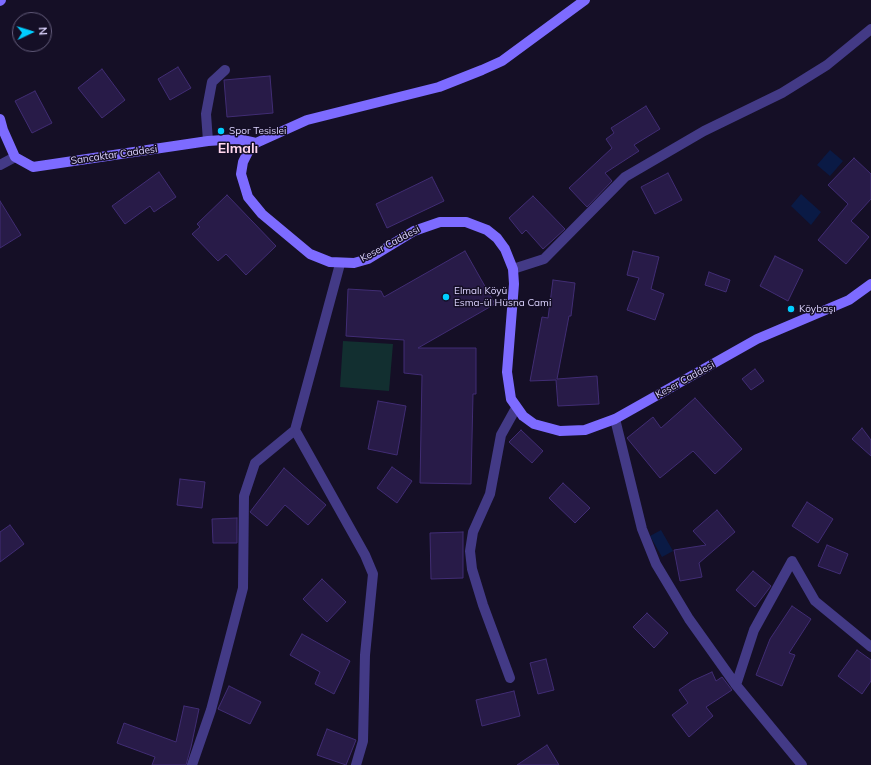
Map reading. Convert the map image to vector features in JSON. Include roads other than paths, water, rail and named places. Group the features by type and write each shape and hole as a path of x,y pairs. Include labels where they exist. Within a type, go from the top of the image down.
{"street":[{"path":"256,143 307,120 439,87 482,70 502,60 585,0"},
{"path":"513,269 544,259 625,177 704,131 782,93 826,65 871,29"},
{"path":"208,141 206,114 212,82 225,70"},
{"path":"0,119 3,130 15,157 0,165"},
{"name":"Sancaktar Caddesi","path":"15,157 33,166 208,141 238,139 256,143"},
{"name":"Keser Caddesi","path":"256,143 248,152 243,162 241,174 248,197 256,208 310,254 330,262 340,264 354,263 368,259 414,231 426,226 453,221 466,222 487,230 497,238 505,249 513,269 514,284 507,372 511,399 523,416 534,424 560,431 585,430 614,419 757,339 850,300 864,291 871,284"},
{"path":"192,765 210,710 243,588 244,496 255,462 295,430 340,264"},
{"path":"510,678 483,605 472,569 470,552 473,532 490,494 501,436 516,408"},
{"path":"614,419 642,529 656,564 689,619 736,685 802,765"},
{"path":"295,430 366,555 373,574 365,655 363,741 356,765"},
{"path":"736,685 754,630 792,561 815,600 871,647"}],"water":[{"path":"830,150 843,161 830,176 817,165"},
{"path":"801,194 821,212 811,225 791,206"},
{"path":"661,530 673,551 662,557 650,536"}],"place":[{"name":"Spor Tesislei","path":"221,131"},
{"name":"Elmalı Köyü Esma-ül Hüsna Cami","path":"446,297"},
{"name":"Köybaşı","path":"791,309"}],"district":[{"name":"Elmalı","path":"238,149"}]}
